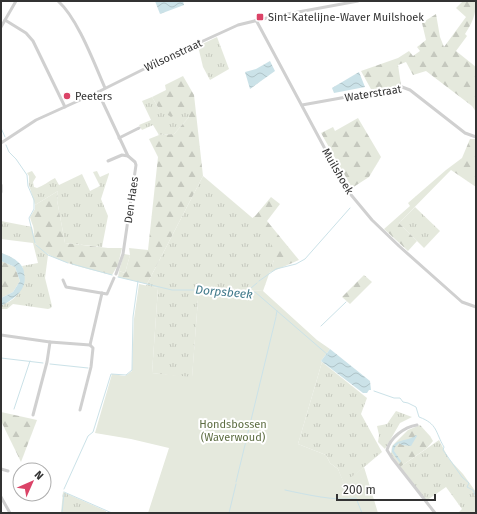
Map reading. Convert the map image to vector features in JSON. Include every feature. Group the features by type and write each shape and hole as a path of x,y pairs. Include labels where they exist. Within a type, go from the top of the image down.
{"street":[{"path":"1,27 16,1"},
{"path":"58,1 68,12 105,88"},
{"name":"Wilsonstraat","path":"1,144 36,120 238,25 256,20 358,1"},
{"path":"5,20 26,33 33,41 65,107"},
{"name":"Muilshoek","path":"256,20 347,190 385,232 462,302 476,307"},
{"name":"Waterstraat","path":"302,105 402,86 410,90 465,133 476,137"},
{"name":"Den Haes","path":"98,92 128,156 136,164 124,248 116,274"},
{"path":"119,138 139,128"},
{"path":"108,162 122,155 128,156"},
{"path":"1,185 1,192"},
{"path":"63,280 66,287 107,294 114,278"},
{"path":"80,410 91,367 93,348 90,345 102,293"},
{"path":"1,335 50,342 90,345"},
{"path":"33,415 47,362 50,342"},
{"path":"417,425 399,433 387,450 435,513"},
{"path":"1,469 8,471"},
{"path":"1,497 10,513"},
{"path":"1,506 5,503"}],"green space":[{"path":"463,1 476,1 473,19 465,34 467,36 456,51 476,67 476,112 472,106 426,71 413,75 406,62 398,65 401,85 372,91 361,71 398,58 409,51 413,56 420,51 417,47 426,40 422,23 436,14 440,37 444,47 466,17 456,8"},
{"path":"217,37 229,69 210,80 203,67 198,46"},
{"path":"183,76 194,95 203,176 147,284 118,277 119,271 125,273 130,255 129,248 148,250 158,157 149,139 159,135 174,134 189,117 189,108 171,117 159,109 152,97 166,90 165,85"},
{"path":"152,97 159,109 189,108 189,117 174,134 159,135 153,125 142,130 139,125 151,120 142,101"},
{"path":"358,118 381,157 369,177 352,188 321,133 333,127 335,131"},
{"path":"470,139 476,139 476,187 451,170 399,223 417,241 408,251 384,229 410,206 408,203 462,158"},
{"path":"32,171 36,177 33,182 34,187 37,188 55,178 59,185 82,174 90,191 100,186 93,172 97,171 100,177 109,173 101,199 108,216 102,247 65,243 57,200 58,191 35,205 29,185 29,176 27,173"},
{"path":"203,176 277,239 274,260 263,291 199,286 192,378 152,373 158,288 146,286"},
{"path":"58,191 57,200 65,243 108,248 122,248 118,265 112,275 60,260 42,250 36,244 34,240 34,228 30,217 35,209 35,205"},
{"path":"271,197 280,204 267,221 299,260 269,273 274,260 270,238 250,220"},
{"path":"415,207 440,231 424,248 399,223"},
{"path":"1,221 32,227 35,243 48,255 45,278 52,306 51,308 48,309 13,304 7,309 1,309 1,305 13,299 19,291 23,268 22,266 38,263 33,243 1,239"},
{"path":"124,254 130,255 125,273 119,271"},
{"path":"1,261 15,267 20,281 13,292 1,298"},
{"path":"364,275 372,282 350,304 342,297"},
{"name":"Hondsbossen (Waverwoud)","path":"139,284 158,288 152,373 192,377 199,286 263,291 317,340 330,349 321,361 322,362 298,444 326,455 330,463 338,469 344,483 364,467 378,513 148,513 169,448 131,439 95,433 112,374 125,376 132,371 134,319"},
{"path":"322,362 367,398 361,414 382,452 344,484 338,469 330,463 326,455 298,444"},
{"path":"396,411 412,417 400,423 385,449 378,442 379,435 377,426 387,424"},
{"path":"1,412 37,420 21,462 1,421"},
{"path":"420,425 433,441 427,448 400,467 391,454 392,446 408,430"},
{"path":"439,440 449,459 463,474 476,492 476,513 458,513 462,509 446,487 426,501 400,467"},
{"path":"63,492 106,511 106,513 61,513"}],"water":[{"path":"155,1 183,1 184,5 160,14"},
{"path":"270,61 275,71 250,89 245,72 256,69"},
{"path":"359,72 365,87 334,93 332,88"},
{"path":"1,253 21,264 24,270 25,279 20,292 3,305 1,305 1,298 13,292 20,281 15,267 1,261"},
{"path":"330,349 370,381 371,390 367,393 363,393 321,361"},
{"path":"416,435 417,436 411,446 402,445 399,443 395,447 394,451 401,461 400,463 392,452 394,444"}],"waterway":[{"name":"Dorpsbeek","path":"1,128 5,137"},
{"name":"Dorpsbeek","path":"6,145 9,152 27,175 28,186 34,200 34,209 29,218 35,243"},
{"path":"259,281 276,269 296,264 305,259 350,208"},
{"name":"Dorpsbeek","path":"36,245 48,255 68,263"},
{"name":"Dorpsbeek","path":"72,264 112,275"},
{"name":"Dorpsbeek","path":"118,277 172,290 196,290 210,288 218,291 232,290 246,294 255,292 328,355"},
{"path":"64,489 88,436 93,432 111,374 126,375 132,370 133,317 138,281"},
{"path":"245,293 257,283"},
{"path":"321,326 346,302"},
{"name":"Dorpsbeek","path":"276,316 277,311"},
{"path":"236,482 276,317"},
{"path":"1,358 43,363"},
{"path":"14,409 30,361"},
{"path":"50,364 88,368"},
{"name":"Dorpsbeek","path":"374,391 394,398 400,398 403,402 416,407 419,417 433,426 444,447 443,450 462,477 469,483 467,487 473,490 476,497"},
{"path":"229,513 236,484"},
{"path":"285,490 331,498 356,498 362,513"},
{"path":"64,492 112,513"},
{"path":"62,513 64,494"}],"place":[{"name":"Sint-Katelijne-Waver Muilshoek","path":"260,17"},
{"name":"Peeters","path":"67,96"}]}
